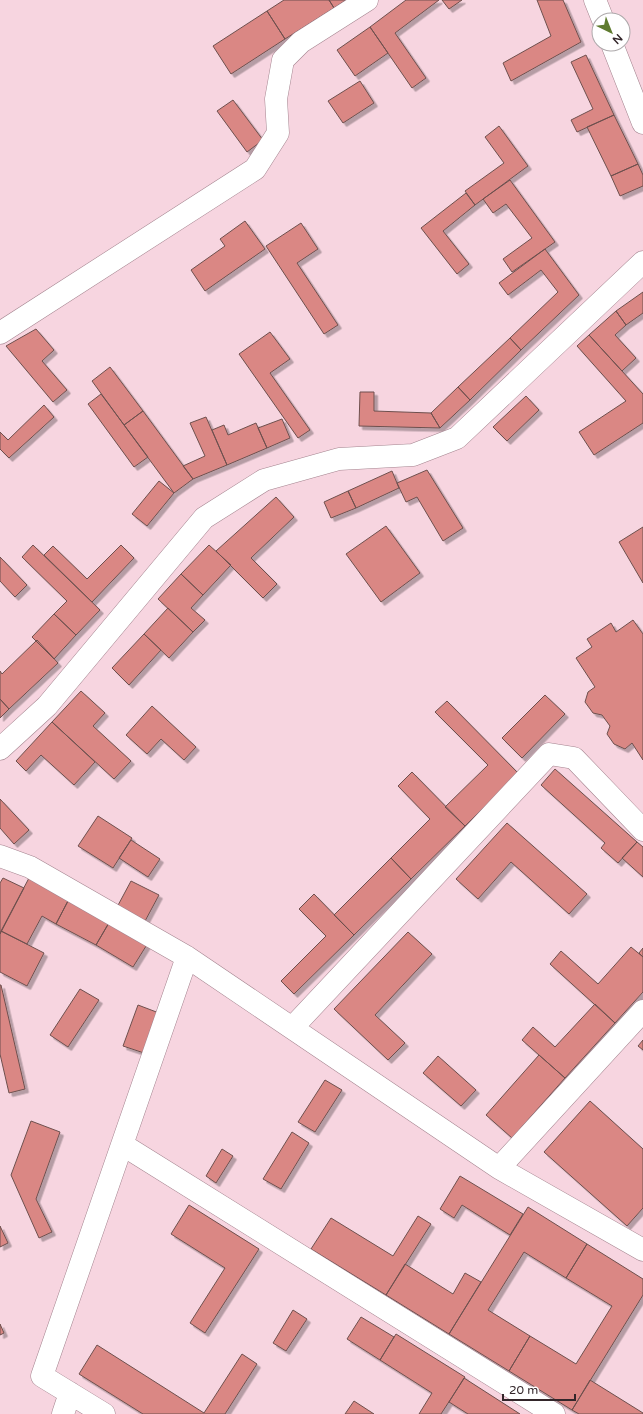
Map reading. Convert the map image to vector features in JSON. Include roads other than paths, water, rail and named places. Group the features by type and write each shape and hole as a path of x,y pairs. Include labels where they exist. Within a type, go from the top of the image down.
{"street":[{"path":"0,333 255,168 278,133 276,99 283,60 301,42 367,0"},
{"path":"595,0 600,12"},
{"path":"615,52 643,123"},
{"path":"0,749 47,706 204,518 264,480 340,459 413,455 457,438 643,262"},
{"path":"292,1028 549,754 574,758 643,830"},
{"path":"0,856 30,867 187,957 499,1168 643,1250"},
{"path":"104,1414 42,1376 187,957"},
{"path":"499,1168 643,1011"},
{"path":"123,1145 554,1414"},
{"path":"62,1414 70,1393"}]}
